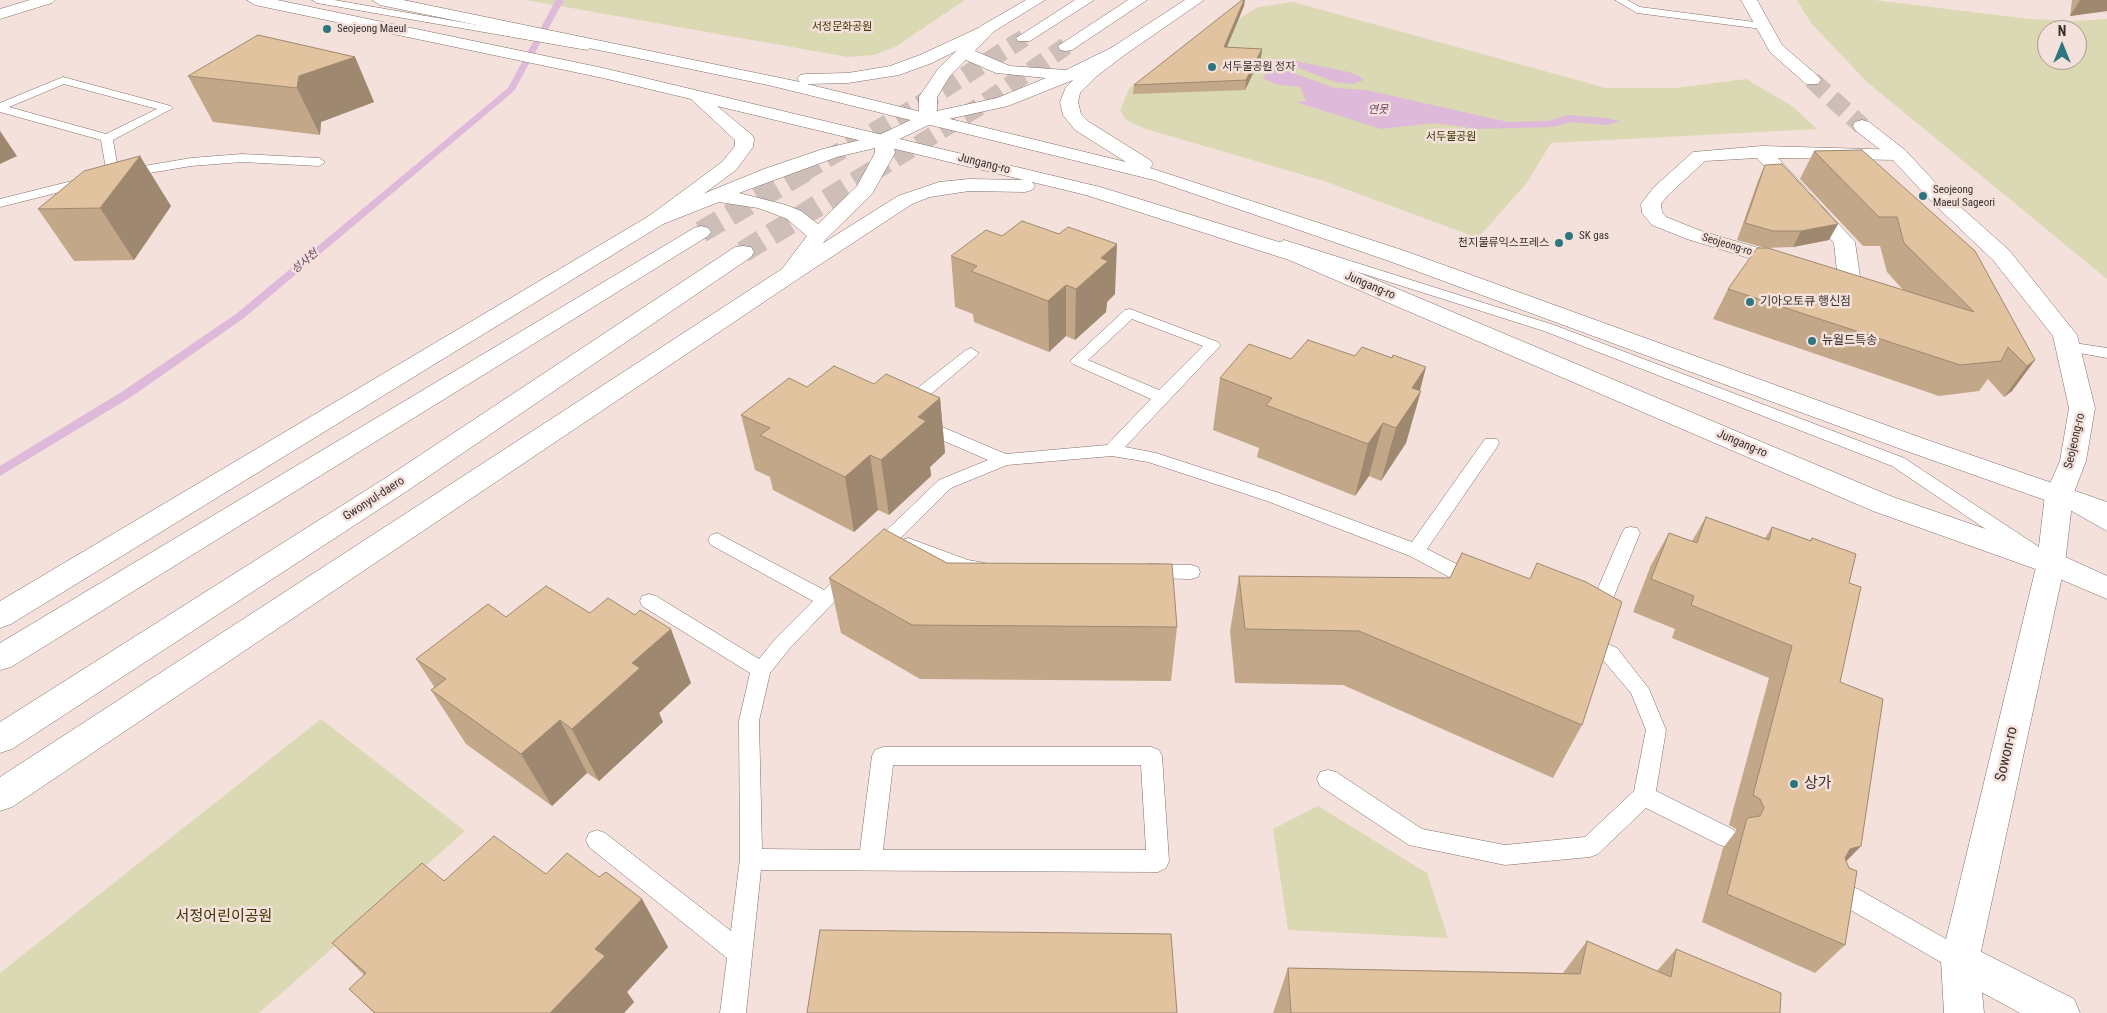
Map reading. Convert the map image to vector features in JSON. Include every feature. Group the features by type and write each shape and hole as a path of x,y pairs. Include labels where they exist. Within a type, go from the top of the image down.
{"main road":[{"path":"0,14 47,0"},
{"path":"255,0 634,53 768,80 1161,176 1397,256 2107,512"},
{"path":"380,0 472,31"},
{"path":"768,80 879,75 926,59 987,30 1037,0"},
{"path":"1024,38 1086,0"},
{"path":"1066,46 1139,0"},
{"path":"1161,176 1082,126 1072,115 1069,102 1072,91 1091,72 1117,52 1196,0"},
{"path":"1749,0 1776,48 1812,80"},
{"path":"929,118 927,108 928,97 944,73 987,30"},
{"name":"Jungang-ro","path":"472,31 603,73 1093,191 1297,255 1883,504 2051,563 2107,588"},
{"path":"656,220 714,195 830,153 884,140 929,118 1002,102 1072,74 1117,52"},
{"path":"966,53 996,68 1010,71 1072,74"},
{"path":"0,616 656,220 729,166 744,147 745,139 692,94"},
{"name":"Seojeong-ro","path":"1862,126 1898,154 1940,199 2001,255 2065,335 2082,408 2073,461 2059,495"},
{"path":"790,274 819,235 859,196 872,179 885,153 884,140"},
{"name":"Seojeong-ro","path":"1762,152 1844,242 1849,276 1837,278 1694,235 1659,221 1652,213 1651,204 1661,191 1700,156 1762,152 1898,154"},
{"path":"0,796 790,274 906,200 938,188 1005,184 1093,191"},
{"path":"714,195 762,202 794,216 819,235"},
{"path":"0,658 701,232"},
{"name":"Gwonyul-daero","path":"0,739 397,484 744,252"},
{"name":"Sowon-ro","path":"1964,1013 1960,960 2051,563 2059,495"},
{"path":"1960,960 2060,1013"}],"lane":[{"path":"317,0 472,31"},
{"path":"1620,0 1637,10 1762,26"},
{"path":"63,80 167,108 107,138 0,107 63,80"},
{"path":"107,138 113,175"},
{"path":"0,203 113,175 191,162 242,158 319,162"},
{"path":"1093,191 1305,250 1549,328 1898,462 2051,563"},
{"path":"1112,450 1213,345 1130,313 1078,361 1161,397"},
{"path":"2068,347 2107,353"},
{"path":"971,353 897,414 1004,460"},
{"path":"1416,552 1491,443"},
{"path":"733,1013 751,859 749,721 761,670 782,642 945,484 1004,460 1063,452 1112,450 1150,457 1203,473 1416,552 1492,591"},
{"path":"2059,495 2107,525"},
{"path":"1328,779 1417,838 1505,855 1590,847 1644,796 1656,730 1639,688 1610,654 1577,637 1631,533"},
{"path":"889,538 967,568 996,568"},
{"path":"717,540 826,600"},
{"path":"1132,571 1191,572"},
{"path":"650,601 761,670"},
{"path":"751,859 870,861 1158,861 1151,756 883,756 870,861"},
{"path":"1644,796 1726,837"},
{"path":"596,840 740,953"},
{"path":"1830,888 1858,901 1960,960"}],"green space":[{"name":"서정문화공원","path":"526,0 965,0 895,47 874,55 848,57"},
{"path":"1797,0 1874,0 2029,19 2052,20 2037,20 2037,70 2087,70 2087,20 2107,19 2107,279 1867,82 1811,23"},
{"name":"서두물공원","path":"1293,2 1606,88 1675,88 1746,79 1792,106 1817,129 1551,143 1526,184 1478,238 1324,181 1146,129 1126,120 1120,110 1130,87 1175,54 1224,28 1258,7"},
{"name":"서정어린이공원","path":"321,719 465,831 259,1013 0,1013 0,973"},
{"path":"1318,806 1427,873 1448,938 1288,930 1273,829"}],"water":[{"path":"1295,61 1349,72 1364,80 1352,84 1335,82 1288,64"},
{"name":"연못","path":"1271,65 1335,88 1366,90 1508,122 1548,121 1568,115 1620,121 1607,125 1572,122 1552,127 1478,129 1434,123 1381,129 1296,102 1306,101 1300,87 1280,85 1263,79"}],"building":[{"name":"서두물공원 정자","path":"1244,0 1224,47 1262,49 1246,80 1134,85"},
{"path":"258,35 355,57 299,76 297,88 188,76"},
{"path":"1862,150 1975,251 2035,360 2027,366 2008,347 2001,361 1960,365 1728,289 1757,248 1768,248 1974,312 1904,243 1897,217 1879,217 1814,151"},
{"path":"140,156 100,208 38,209 84,171"},
{"path":"1782,164 1838,224 1801,231 1773,231 1745,223 1765,165"},
{"path":"1022,221 1059,234 1068,227 1117,244 1101,258 1108,261 1076,289 1066,285 1048,301 971,271 977,266 951,256 986,230 1002,236"},
{"path":"1308,340 1355,356 1362,347 1392,358 1393,355 1426,367 1412,388 1421,391 1396,428 1383,423 1368,444 1266,405 1272,398 1220,378 1249,344 1291,359"},
{"path":"834,366 874,384 886,374 940,398 918,417 926,421 881,460 870,455 845,477 760,435 770,428 741,415 789,378 807,387"},
{"path":"1706,517 1769,540 1772,527 1811,541 1812,538 1856,554 1849,583 1861,587 1840,682 1883,699 1861,846 1850,849 1845,858 1849,868 1857,871 1845,945 1727,894 1747,818 1760,816 1764,808 1760,799 1753,795 1792,646 1691,605 1694,596 1651,579 1669,533 1697,543"},
{"path":"884,529 947,563 1172,564 1177,627 912,625 829,578"},
{"path":"1462,553 1530,579 1537,563 1586,582 1622,602 1582,725 1359,631 1245,629 1239,576 1450,578"},
{"path":"546,586 590,613 608,598 635,615 640,610 671,629 632,663 640,668 572,729 560,720 521,754 431,690 446,679 416,659 488,604 506,617"},
{"path":"494,836 546,874 567,853 599,877 606,872 642,899 595,949 605,956 550,1013 375,1013 349,989 366,973 332,943 422,863 444,881"},
{"path":"820,930 1171,934 1177,1013 807,1013"},
{"path":"1587,941 1671,977 1676,949 1781,993 1780,1013 1291,1013 1288,968 1580,974"}],"waterway":[{"name":"성사천","path":"0,472 127,394 240,316 511,89 560,0"}],"tunnel":[{"path":"803,173 917,106 1024,38"},
{"path":"872,173 977,108 1066,46"},
{"path":"1812,80 1862,126"},
{"path":"701,232 805,171"},
{"path":"743,252 874,171"}],"place":[{"name":"Seojeong Maeul","path":"327,29"},
{"name":"서두물공원 정자","path":"1212,67"},
{"name":"Seojeong Maeul Sageori","path":"1923,196"},
{"name":"SK gas","path":"1569,236"},
{"name":"천지물류익스프레스","path":"1559,243"},
{"name":"기아오토큐 행신점","path":"1750,302"},
{"name":"뉴월드특송","path":"1812,341"},
{"name":"상가","path":"1794,784"}]}
